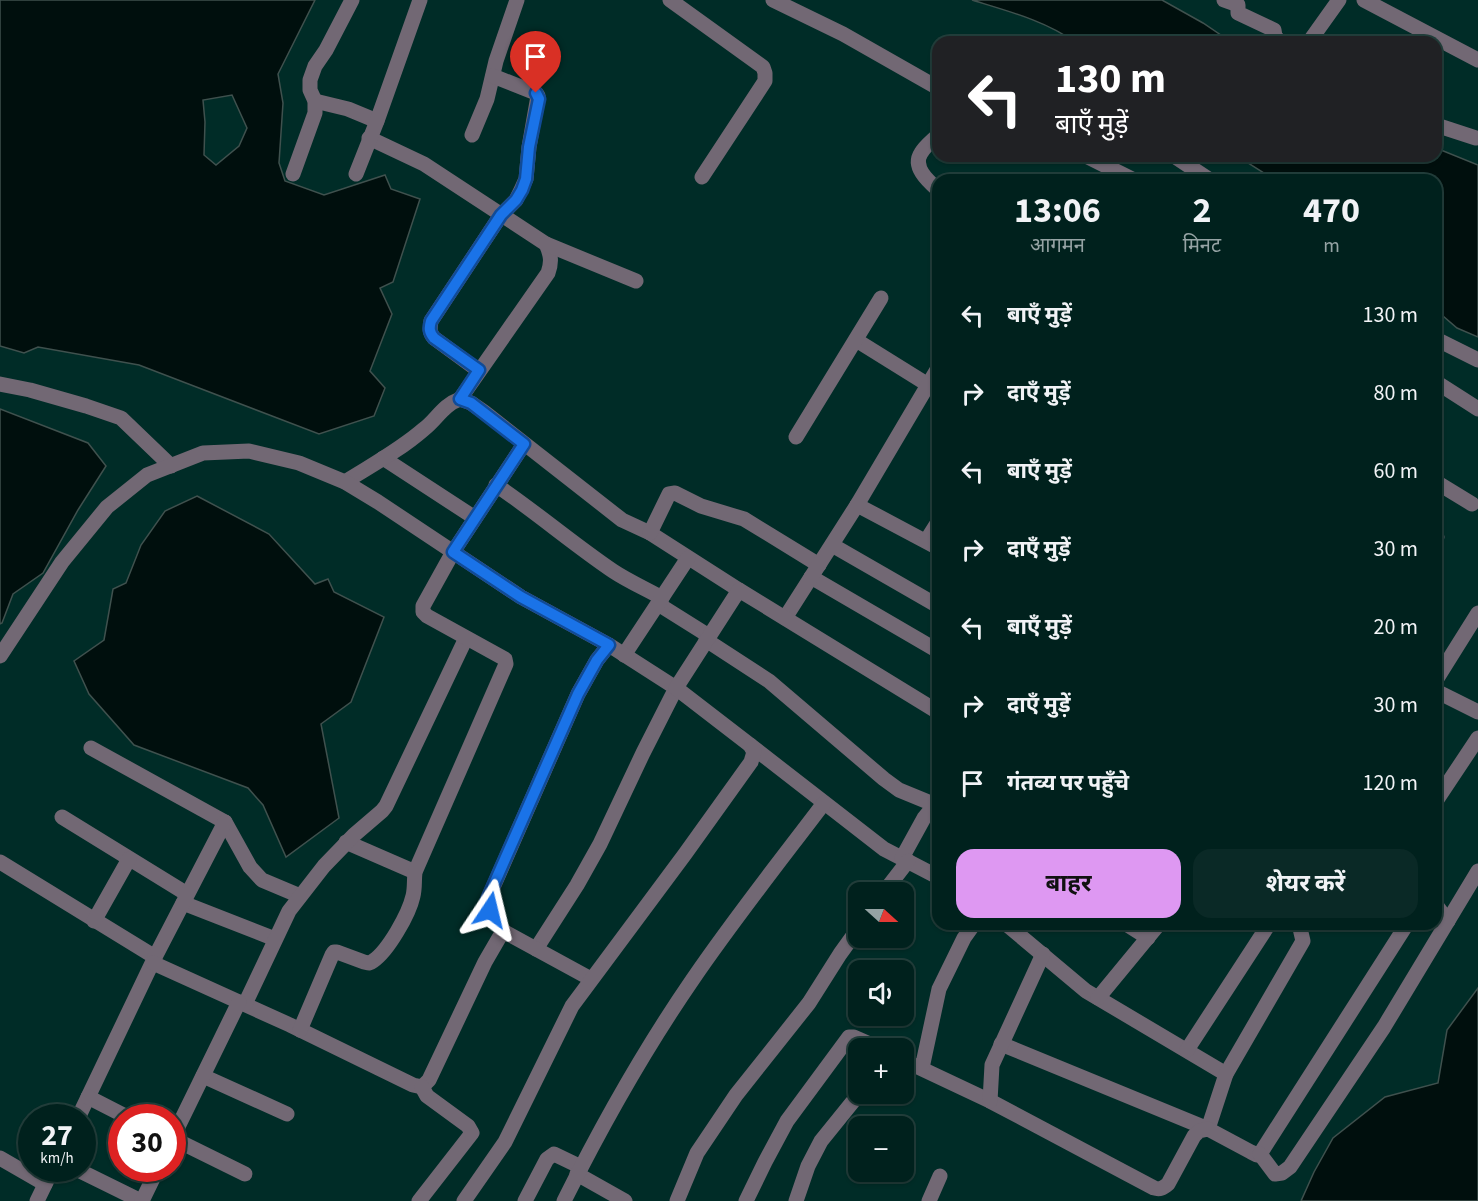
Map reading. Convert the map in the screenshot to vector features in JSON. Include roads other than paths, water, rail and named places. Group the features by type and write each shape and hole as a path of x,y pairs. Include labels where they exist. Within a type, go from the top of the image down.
{"street":[{"path":"293,174 315,113 310,80 315,66 352,0"},
{"path":"356,174 420,0"},
{"path":"472,135 487,99 496,61 517,0"},
{"path":"670,0 763,67 765,73 765,81 702,177"},
{"path":"773,0 843,34 932,85"},
{"path":"1224,0 1238,5 1238,13 1274,30 1275,36"},
{"path":"1313,36 1340,0"},
{"path":"1364,0 1432,36"},
{"path":"1442,41 1478,60"},
{"path":"479,370 434,338 430,333 430,327 431,321 501,215 516,200 526,179 529,147 539,99 536,93 493,76"},
{"path":"315,101 348,109 377,121"},
{"path":"1442,127 1477,139"},
{"path":"369,138 424,164 546,244 636,281"},
{"path":"932,141 920,154 919,162 923,175 932,184"},
{"path":"1098,162 1122,174"},
{"path":"1183,162 1201,174"},
{"path":"345,482 425,429 451,402 460,399 548,273 551,255 546,244"},
{"path":"796,437 881,298"},
{"path":"785,618 932,388 856,340"},
{"path":"1442,342 1478,360"},
{"path":"0,384 75,402 121,418 171,466"},
{"path":"1442,386 1478,409"},
{"path":"460,399 471,403 622,520 650,533 932,708"},
{"path":"300,1030 334,952 364,962 373,962 398,931 413,895 415,872 506,664 505,659 427,616 423,612 423,606 453,552 524,444"},
{"path":"0,656 62,562 107,507 147,476 203,453 249,451 299,463 345,482 378,502 521,597 609,645 676,688 884,849 932,874"},
{"path":"383,458 475,518"},
{"path":"496,485 769,681 899,790 932,802"},
{"path":"1442,486 1472,504"},
{"path":"650,533 669,494 675,493 701,506 744,519 815,571 932,647"},
{"path":"857,506 932,545"},
{"path":"832,545 932,603"},
{"path":"624,656 688,558"},
{"path":"536,949 578,885 600,844 676,688 740,590"},
{"path":"1442,670 1478,613"},
{"path":"186,1111 289,911 346,842 386,806 466,638"},
{"path":"591,979 503,931 490,910 487,900 578,694 597,660 609,645"},
{"path":"1442,694 1478,712"},
{"path":"1442,792 1478,738"},
{"path":"464,1201 506,1142 572,1006 751,762 754,752 750,745"},
{"path":"92,748 225,822 250,867 262,880 300,896"},
{"path":"564,1201 639,1062 693,979 824,803"},
{"path":"891,882 905,859 924,818 932,809"},
{"path":"62,817 129,859 185,899 275,939"},
{"path":"85,1104 154,960 225,822"},
{"path":"346,842 415,872"},
{"path":"94,921 129,859"},
{"path":"0,862 154,960 413,1085 422,1087 427,1096 468,1126 472,1133 419,1201"},
{"path":"1001,1044 1208,1129 1257,1155 1260,1154 1275,1174 1282,1173 1290,1167 1384,1027 1478,871"},
{"path":"1442,913 1448,921"},
{"path":"922,1068 939,989 970,930"},
{"path":"1013,930 1086,991 1226,1074"},
{"path":"1135,930 1148,938"},
{"path":"1098,998 1154,930"},
{"path":"1186,1050 1264,930"},
{"path":"1208,1129 1226,1074 1303,941 1300,930"},
{"path":"1260,1154 1403,930"},
{"path":"422,1087 429,1080 485,962 503,931"},
{"path":"677,1201 697,1153 736,1095 809,1003 848,943"},
{"path":"990,1101 992,1065 1043,954"},
{"path":"746,1201 787,1121 848,1039"},
{"path":"914,1065 990,1101 1154,1188 1163,1188 1168,1184"},
{"path":"203,1076 287,1114"},
{"path":"88,1097 108,1107"},
{"path":"796,1201 808,1166 821,1141 850,1104"},
{"path":"1158,1201 1194,1136 1199,1131 1208,1129"},
{"path":"186,1145 244,1174"},
{"path":"525,1201 547,1159 554,1154 625,1201"},
{"path":"0,1158 45,1184 37,1201"},
{"path":"929,1201 940,1176"},
{"path":"96,1179 142,1201 151,1182"}]}
